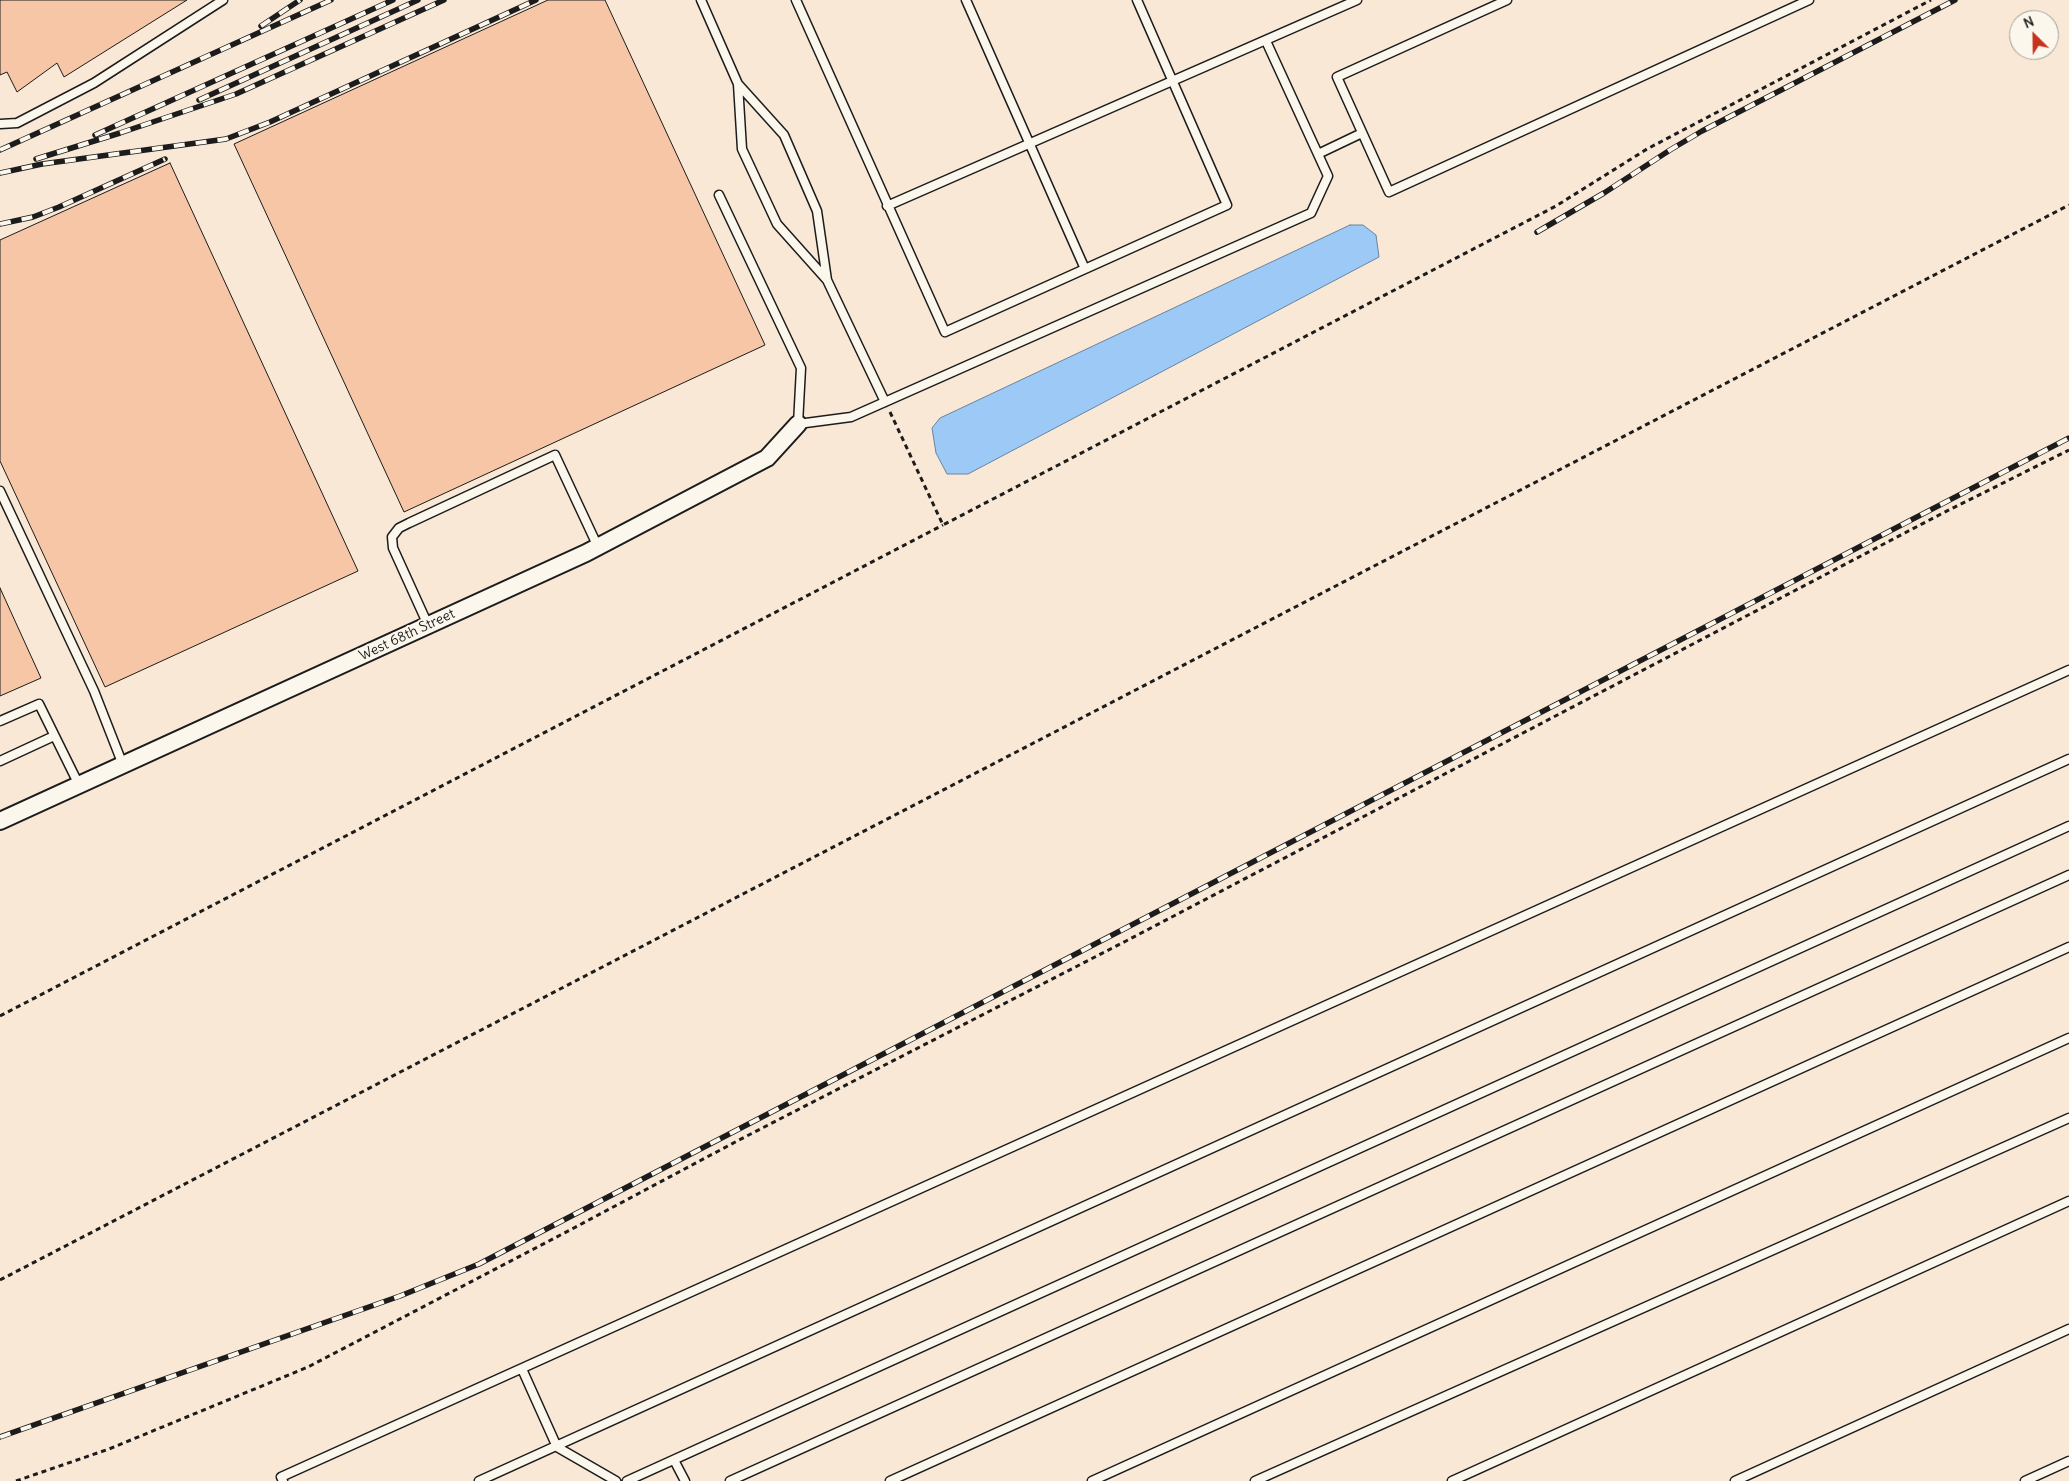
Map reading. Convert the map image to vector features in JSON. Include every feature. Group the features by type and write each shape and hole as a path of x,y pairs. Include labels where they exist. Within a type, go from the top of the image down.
{"street":[{"name":"West 68th Street","path":"0,821 598,547 767,458 798,424"}],"lane":[{"path":"0,124 17,123 94,83 223,0"},
{"path":"701,0 738,84 784,135 817,211 827,280"},
{"path":"796,0 945,332 1227,205 1137,0"},
{"path":"966,0 1085,269"},
{"path":"887,206 1357,0"},
{"path":"1506,0 1336,77 1389,192 1809,0"},
{"path":"719,195 801,368 798,424 851,417 1311,213 1328,176 1266,40"},
{"path":"738,84 742,149 777,224 827,280 885,402"},
{"path":"1318,154 1362,133"},
{"path":"428,625 393,548 392,537 399,528 556,454 598,547"},
{"path":"0,491 94,691 123,765"},
{"path":"283,1481 281,1477 2069,670"},
{"path":"0,721 39,704 79,785"},
{"path":"0,761 54,736"},
{"path":"479,1481 2069,759"},
{"path":"627,1481 2069,826"},
{"path":"730,1481 2069,875"},
{"path":"890,1481 2069,947"},
{"path":"1092,1481 2069,1038"},
{"path":"1254,1481 2069,1118"},
{"path":"1452,1481 2069,1201"},
{"path":"1735,1481 2069,1329"},
{"path":"522,1369 557,1447 616,1481"},
{"path":"674,1460 685,1481"},
{"path":"2025,1481 2069,1461"}],"path":[{"path":"0,1016 1556,206 1647,149 1932,0"},
{"path":"0,1280 2069,205"},
{"path":"885,402 943,525"},
{"path":"16,1481 109,1449 308,1367 738,1140 1126,942 1940,514 2069,450"}],"shaded area":[{"path":"0,0 2069,0 2069,1481 0,1481"}],"water":[{"path":"1350,225 1363,225 1376,235 1379,257 968,474 947,474 936,453 932,428 940,418"}],"building":[{"path":"0,0 187,0 64,77 57,63 17,92 7,72 0,75"},
{"path":"548,0 605,0 765,345 404,512 234,144"},
{"path":"170,163 358,571 105,687 0,461 0,240"},
{"path":"0,588 41,678 0,696"}],"railway":[{"path":"261,26 300,0"},
{"path":"0,150 331,0"},
{"path":"95,135 393,0"},
{"path":"199,100 418,0"},
{"path":"36,159 236,94 444,0"},
{"path":"0,173 42,164 226,139 270,122 536,0"},
{"path":"1537,232 1604,193 1702,131 1955,0"},
{"path":"0,224 33,217 59,207 165,159"},
{"path":"0,1437 400,1296 479,1264 2069,438"}]}
